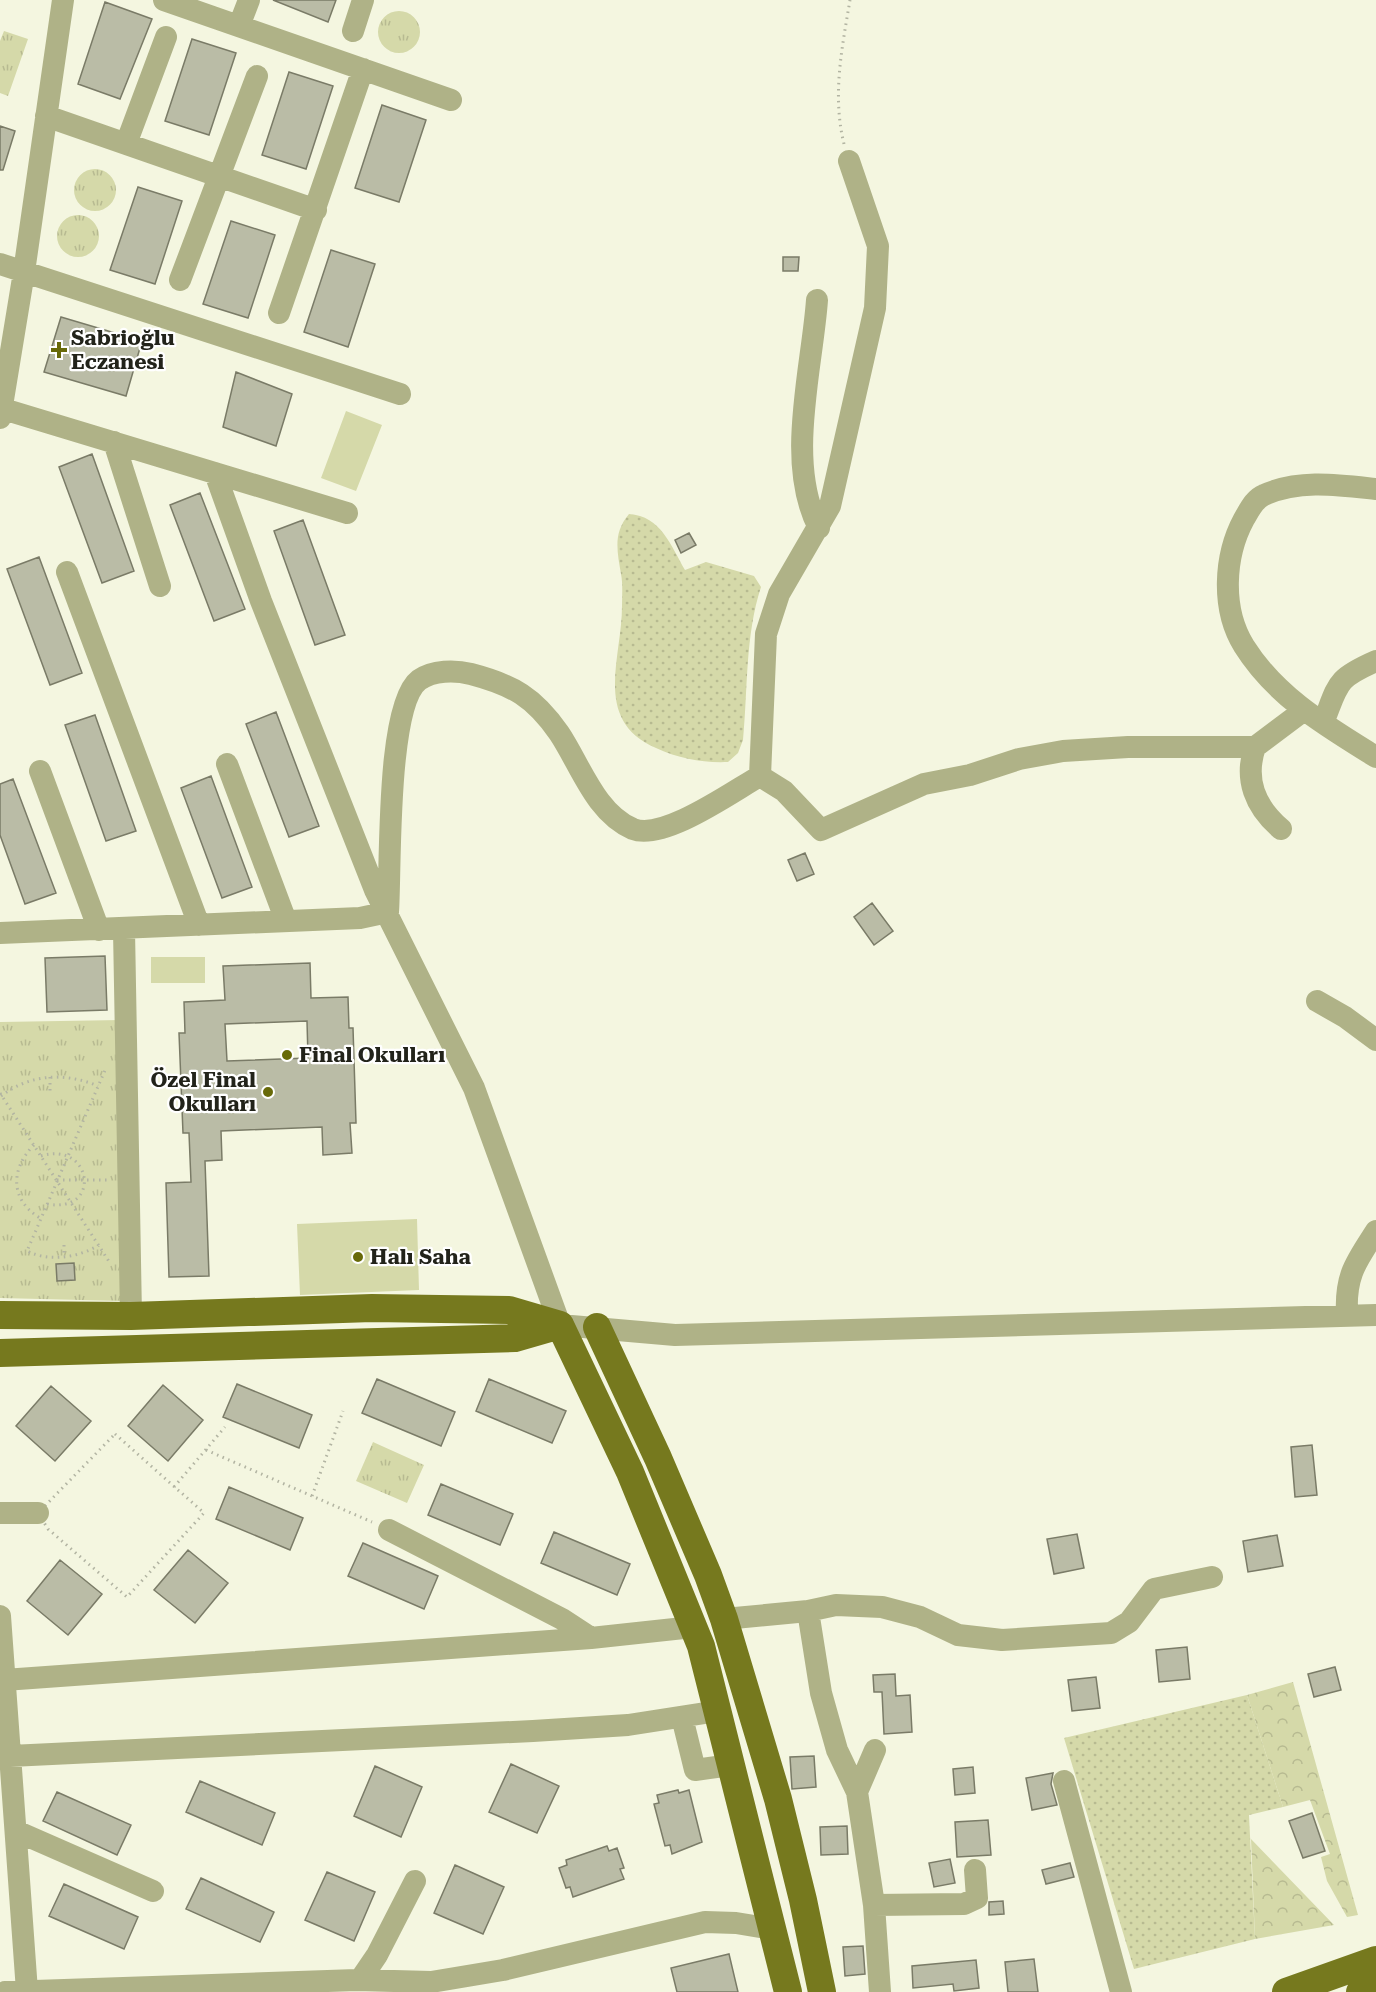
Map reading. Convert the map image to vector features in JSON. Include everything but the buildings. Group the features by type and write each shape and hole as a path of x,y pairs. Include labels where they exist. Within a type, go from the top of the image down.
{"main road":[{"path":"0,1315 131,1316 372,1308 509,1310 560,1324 630,1472 701,1647 788,1992"},
{"path":"0,1353 515,1338 560,1324"},
{"path":"597,1327 667,1479 724,1619 778,1799 803,1900 822,1992"},
{"path":"1286,1992 1376,1960"},
{"path":"1360,1992 1376,1986"}],"street":[{"path":"63,0 24,272 0,412 114,442 347,513"},
{"path":"164,0 451,100"},
{"path":"239,26 249,0"},
{"path":"353,31 363,0"},
{"path":"126,144 166,37"},
{"path":"279,313 363,69"},
{"path":"180,280 257,76"},
{"path":"46,116 316,210"},
{"path":"760,776 764,749 766,634 779,594 831,506 841,468 857,379 875,308 878,246 849,161"},
{"path":"0,264 400,394"},
{"path":"817,300 802,451 810,512 819,528"},
{"path":"114,442 160,586"},
{"path":"215,473 325,767 375,890 474,1088 560,1324 675,1335 1347,1314 1376,1315"},
{"path":"1376,489 1298,485 1260,496 1250,508 1236,536 1228,562 1228,586 1232,615 1243,644 1279,689 1303,711 1376,757"},
{"path":"67,572 200,925"},
{"path":"1323,723 1340,681 1349,672 1376,661"},
{"path":"388,912 390,831 399,733 407,698 418,681 437,673 459,671 489,679 515,688 535,702 560,735 580,772 599,800 617,818 634,830 651,830 672,825 760,776"},
{"path":"1281,829 1258,804 1254,794 1250,761 1255,747 1303,711"},
{"path":"760,776 784,791 821,830 924,784 970,775 1019,759 1063,752 1128,747 1255,747"},
{"path":"227,764 286,921"},
{"path":"40,771 99,930"},
{"path":"0,933 124,930 360,918 388,912"},
{"path":"124,930 131,1316"},
{"path":"1317,1001 1345,1017 1376,1040"},
{"path":"1347,1314 1346,1295 1353,1265 1376,1231"},
{"path":"0,1513 38,1513"},
{"path":"389,1530 562,1618 591,1638"},
{"path":"724,1619 808,1611 836,1605 882,1607 920,1617 958,1635 1002,1640 1111,1633 1129,1622 1154,1589 1212,1576"},
{"path":"808,1611 820,1693 837,1750 857,1792 874,1905 880,1992"},
{"path":"0,1616 15,1831 16,1991 218,1988 360,1980 395,1988 503,1970 705,1922 736,1923 772,1929"},
{"path":"4,1680 591,1638 693,1627"},
{"path":"10,1756 628,1725 718,1711"},
{"path":"682,1717 695,1770 731,1766"},
{"path":"857,1792 875,1750"},
{"path":"1064,1781 1121,1992"},
{"path":"15,1831 153,1891"},
{"path":"874,1905 964,1904 977,1899 975,1870"},
{"path":"360,1980 377,1955 415,1881"}],"path":[{"path":"849,161 837,110 840,61 850,0"},
{"path":"99,1245 90,1251 64,1257 43,1256 27,1251 107,1066"},
{"path":"98,1086 86,1081 50,1077 25,1081 1,1095 111,1265"},
{"path":"50,1077 50,1092"},
{"path":"34,1145 20,1163 15,1183 22,1201 41,1218"},
{"path":"41,1156 58,1153 68,1155 81,1167 84,1180 80,1195 72,1203 47,1204"},
{"path":"57,1180 128,1179"},
{"path":"63,1245 64,1257"},
{"path":"312,1497 343,1411"},
{"path":"174,1487 225,1427"},
{"path":"115,1434 204,1514 127,1597 48,1529 38,1513 115,1434"},
{"path":"206,1450 389,1530"}],"green space":[{"path":"399,11 414,17 420,32 414,47 399,53 384,47 378,32 384,17"},
{"path":"4,31 28,39 8,96 0,93 0,41"},
{"path":"95,169 110,175 116,190 110,205 95,211 80,205 74,190 80,175"},
{"path":"78,215 93,221 99,236 93,251 78,257 63,251 57,236 63,221"},
{"path":"346,411 382,425 356,491 321,478"},
{"path":"629,514 640,516 657,526 670,542 685,570 706,562 754,576 761,587 752,624 743,740 738,753 728,762 692,760 656,748 636,736 624,721 617,705 615,686 622,594 618,535"},
{"path":"151,957 205,957 205,983 151,983"},
{"path":"121,1020 121,1301 0,1298 0,1022"},
{"name":"Halı Saha","path":"417,1219 419,1290 300,1295 297,1224"},
{"path":"373,1442 424,1465 407,1503 356,1481"},
{"path":"1293,1682 1358,1915 1347,1917 1327,1881 1321,1857 1330,1854 1310,1800 1283,1807 1247,1695"},
{"path":"1247,1695 1283,1807 1249,1815 1255,1939 1134,1969 1064,1738"},
{"path":"1251,1839 1334,1925 1255,1939"}],"place":[{"name":"Sabrioğlu Eczanesi","path":"59,350"},
{"name":"Final Okulları","path":"287,1055"},
{"name":"Özel Final Okulları","path":"268,1092"},
{"name":"Halı Saha","path":"358,1257"}]}
